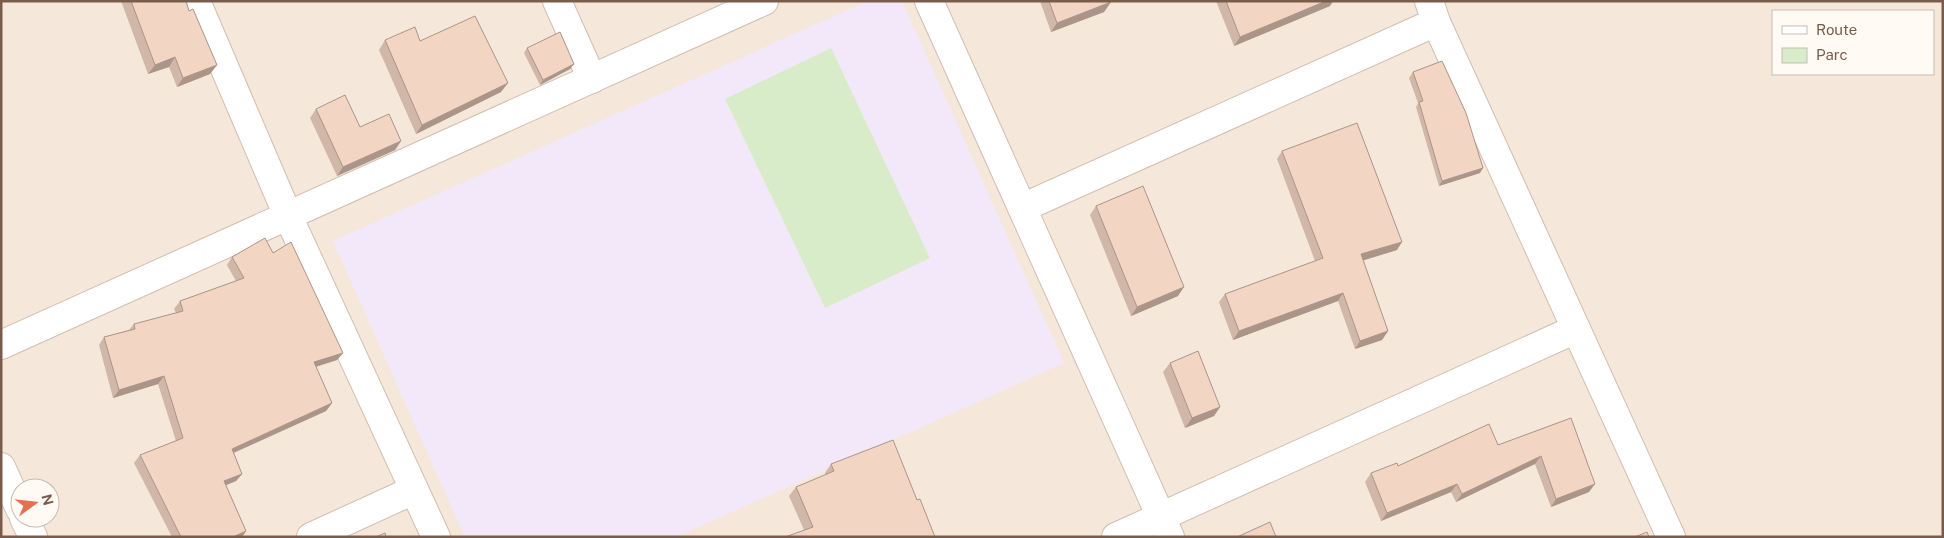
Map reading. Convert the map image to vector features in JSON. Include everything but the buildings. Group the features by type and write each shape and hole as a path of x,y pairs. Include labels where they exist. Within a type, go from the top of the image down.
{"street":[{"path":"196,1 288,216 436,537"},
{"path":"557,1 592,79"},
{"path":"1,345 764,1"},
{"path":"929,1 1165,526"},
{"path":"1022,208 1432,12 1671,537"},
{"path":"1116,537 1165,526 1576,329"},
{"path":"1,467 10,487"},
{"path":"311,537 414,490"}],"shaded area":[{"path":"1,1 1943,1 1943,537 1,537"},
{"path":"868,1 902,1 1064,363 676,537 465,537 333,241"}],"green space":[{"path":"831,48 930,258 825,308 725,99"}]}
